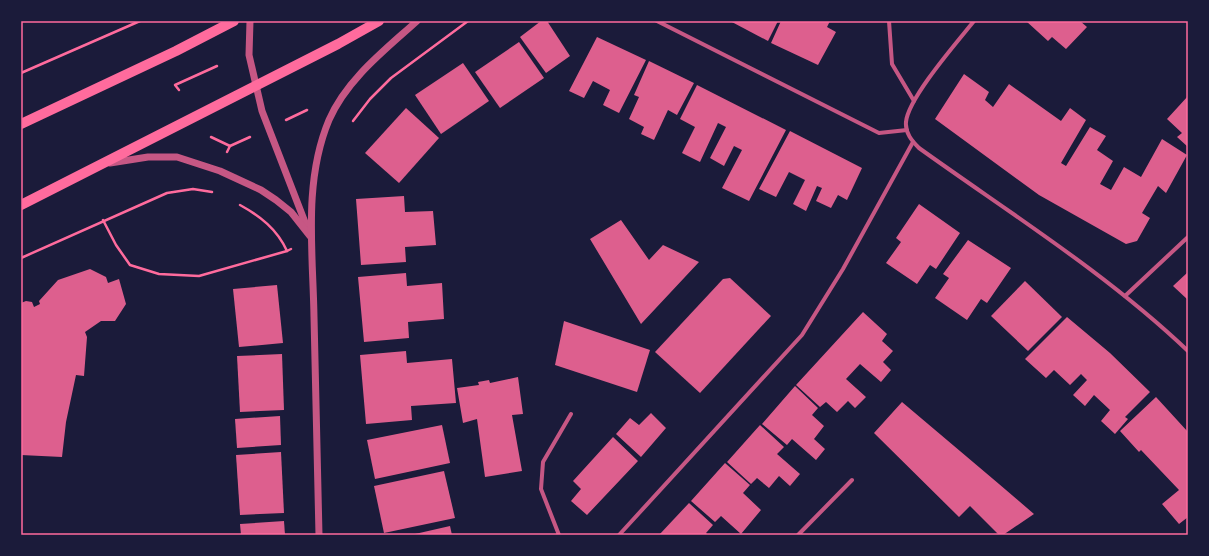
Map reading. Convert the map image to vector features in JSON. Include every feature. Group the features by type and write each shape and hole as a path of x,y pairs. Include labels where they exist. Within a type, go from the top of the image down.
{"main road":[{"path":"21,124 133,72 234,21"},
{"path":"21,205 104,164 379,21"}],"street":[{"path":"250,21 249,55 255,86 262,110 310,236"},
{"path":"319,535 310,236 318,154 330,119 343,96 368,66 417,21"},
{"path":"657,21 879,133 907,130"},
{"path":"889,21 892,64 914,101"},
{"path":"974,21 914,101 906,122 907,130 913,142 919,148 1011,211 1126,296 1188,351"},
{"path":"619,535 802,335 844,268 913,142"},
{"path":"104,164 148,157 177,157 220,171 261,190 276,200 291,212 310,236"},
{"path":"21,199 50,191"},
{"path":"1126,296 1188,237"},
{"path":"559,535 542,489 543,462 571,414"},
{"path":"798,535 852,480"}],"path":[{"path":"21,73 140,21"},
{"path":"349,127 370,99 391,78 468,21"},
{"path":"179,90 176,85 217,66"},
{"path":"279,124 307,110"},
{"path":"226,154 230,146 255,135"},
{"path":"211,137 230,146"},
{"path":"21,258 103,220 167,193 194,189 215,193"},
{"path":"235,202 268,224 280,237 288,250"},
{"path":"103,220 116,245 130,264 159,274 199,276 288,250 310,236"}],"building":[{"path":"541,21 547,21 570,56 546,73 520,37"},
{"path":"730,21 778,21 768,41"},
{"path":"781,21 830,21 827,27 836,32 818,65 771,43"},
{"path":"1026,21 1080,21 1087,27 1066,49 1052,37 1048,41"},
{"path":"597,37 646,60 619,113 603,105 610,90 593,81 584,98 569,91"},
{"path":"519,42 544,78 500,108 475,72"},
{"path":"649,61 694,83 677,115 668,110 654,140 641,134 644,127 629,119 639,97 634,95"},
{"path":"463,63 489,101 441,134 415,95"},
{"path":"964,74 989,92 985,100 993,107 1009,84 1061,121 1070,108 1086,120 1061,163 1066,166 1090,127 1106,136 1097,150 1113,161 1100,184 1111,190 1124,167 1141,177 1162,139 1187,155 1166,193 1158,186 1142,213 1150,218 1137,241 1126,244 1039,195 935,119"},
{"path":"697,85 786,130 749,201 722,188 742,150 734,146 724,166 710,158 726,127 718,123 700,162 682,153 695,127 680,119"},
{"path":"1188,96 1188,147 1177,137 1182,133 1167,119"},
{"path":"406,108 439,138 399,183 365,153"},
{"path":"790,131 862,168 847,200 838,195 831,208 816,201 822,188 817,186 806,211 793,204 805,180 789,172 776,197 759,189"},
{"path":"404,196 405,212 433,211 436,245 405,247 406,262 361,265 356,199"},
{"path":"919,204 960,233 936,269 930,265 917,284 886,263 901,242 896,238"},
{"path":"621,220 649,260 663,245 699,262 641,324 590,239"},
{"path":"968,240 1011,268 987,303 981,299 967,320 935,298 949,278 943,274"},
{"path":"90,269 106,277 108,283 119,279 126,304 115,321 101,321 85,332 87,337 84,376 76,375 66,422 62,457 21,455 21,303 26,301 32,302 34,307 40,304 39,301 58,280"},
{"path":"1188,272 1188,300 1173,286"},
{"path":"406,273 407,286 442,283 444,319 408,322 409,338 364,342 358,277"},
{"path":"730,278 771,316 700,393 655,352 723,279"},
{"path":"1025,281 1062,317 1028,351 991,316"},
{"path":"277,285 283,343 239,347 233,289"},
{"path":"863,312 887,334 882,341 893,351 883,362 891,370 881,382 860,364 846,379 866,397 855,408 848,401 837,412 826,402 820,407 796,385"},
{"path":"1067,317 1110,353 1150,392 1125,417 1128,419 1115,434 1101,421 1110,410 1094,395 1085,406 1073,395 1087,380 1081,374 1070,385 1054,370 1046,378 1025,359"},
{"path":"564,321 650,350 637,392 555,365"},
{"path":"406,351 407,363 452,359 456,403 411,406 412,420 366,424 360,355"},
{"path":"282,354 284,410 240,412 237,356"},
{"path":"518,377 523,414 512,415 522,471 485,477 477,419 463,423 457,388 479,385 478,382 489,380 490,383"},
{"path":"795,386 818,408 812,415 824,426 814,439 825,449 816,460 792,439 787,445 762,424"},
{"path":"1156,397 1188,432 1188,517 1179,524 1162,504 1179,490 1141,450 1139,452 1120,431"},
{"path":"902,402 1034,514 1003,535 999,535 970,506 959,517 874,433"},
{"path":"651,413 666,428 641,457 616,434 630,418 639,425"},
{"path":"280,416 281,445 237,448 235,419"},
{"path":"442,425 450,463 375,479 367,440"},
{"path":"760,425 784,447 777,454 800,474 790,486 779,476 769,488 757,478 751,484 727,462"},
{"path":"613,437 638,461 587,515 571,501 581,489 573,481"},
{"path":"281,452 284,513 240,515 236,455"},
{"path":"725,463 750,485 743,493 761,510 741,534 721,516 715,522 691,501"},
{"path":"444,471 455,518 384,533 374,486"},
{"path":"689,503 713,525 706,533 708,535 659,535"},
{"path":"284,521 285,535 241,535 240,524"},
{"path":"450,526 452,535 415,535 415,534"}]}
